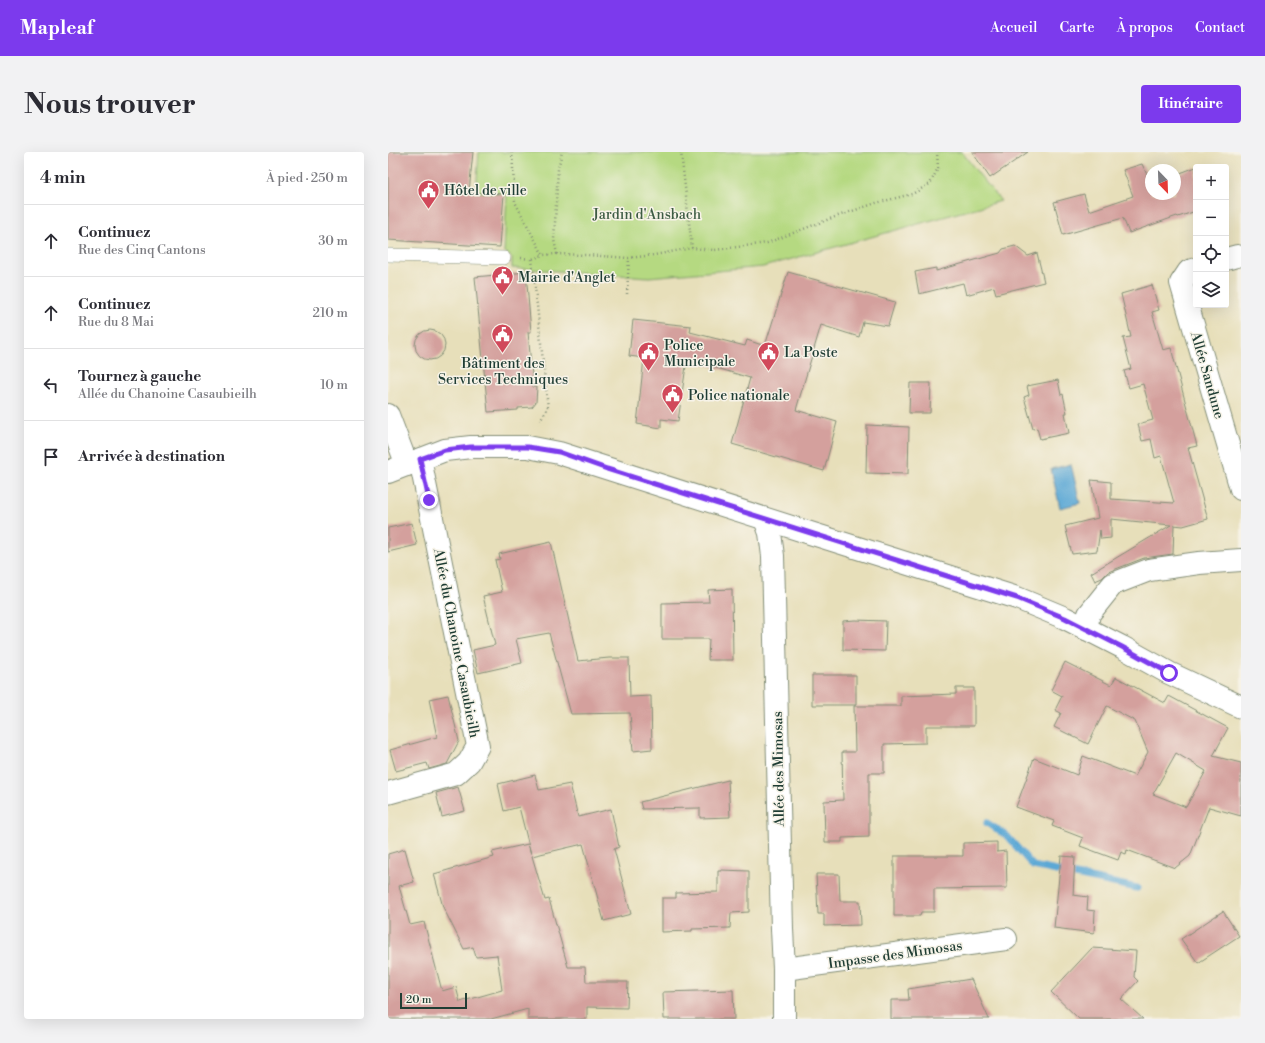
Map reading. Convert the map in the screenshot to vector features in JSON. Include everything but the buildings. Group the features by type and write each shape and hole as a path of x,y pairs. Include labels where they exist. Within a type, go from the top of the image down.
{"street":[{"name":"Allée Sandune","path":"1193,270 1189,271 1180,283 1241,489"},
{"name":"Allée du Chanoine Casaubieilh","path":"388,415 405,465 478,746 469,762 456,774 388,793"},
{"path":"405,465 445,450 471,447 528,447 559,452 607,469 1017,598 1065,618 1169,673 1241,707"},
{"name":"Allée des Mimosas","path":"765,519 770,533 773,556 784,1019"},
{"path":"1086,629 1089,614 1113,584 1149,570 1199,563 1241,560"},
{"name":"Impasse des Mimosas","path":"784,969 1006,939"}],"lane":[{"path":"388,255 504,258"}],"path":[{"path":"512,152 515,202 543,255"},
{"path":"557,254 554,240 558,170 562,152"},
{"path":"681,152 692,248"},
{"path":"504,258 532,259 543,255 557,254 629,258 692,248 715,250 767,243 876,202 912,194 930,184 938,168 937,152"},
{"path":"627,294 629,258"},
{"path":"532,259 548,408 540,420"}],"green space":[{"name":"Jardin d'Ansbach","path":"479,152 962,152 1001,201 763,267 649,277 512,268 512,258 504,251 507,194 476,192"}],"water":[{"path":"1071,464 1080,503 1060,508 1051,469"}],"waterway":[{"path":"987,823 1007,836 1033,866 1137,888"}],"place":[{"name":"Hôtel de ville","path":"428,210"},
{"name":"Mairie d'Anglet","path":"502,296"},
{"name":"Bâtiment des Services Techniques","path":"503,354"},
{"name":"Police Municipale","path":"648,372"},
{"name":"La Poste","path":"769,372"},
{"name":"Police nationale","path":"673,414"}],"route":[{"path":"429,500 420,459 445,450 486,446 528,447 559,452 607,469 1017,598 1065,618 1169,673"}]}
